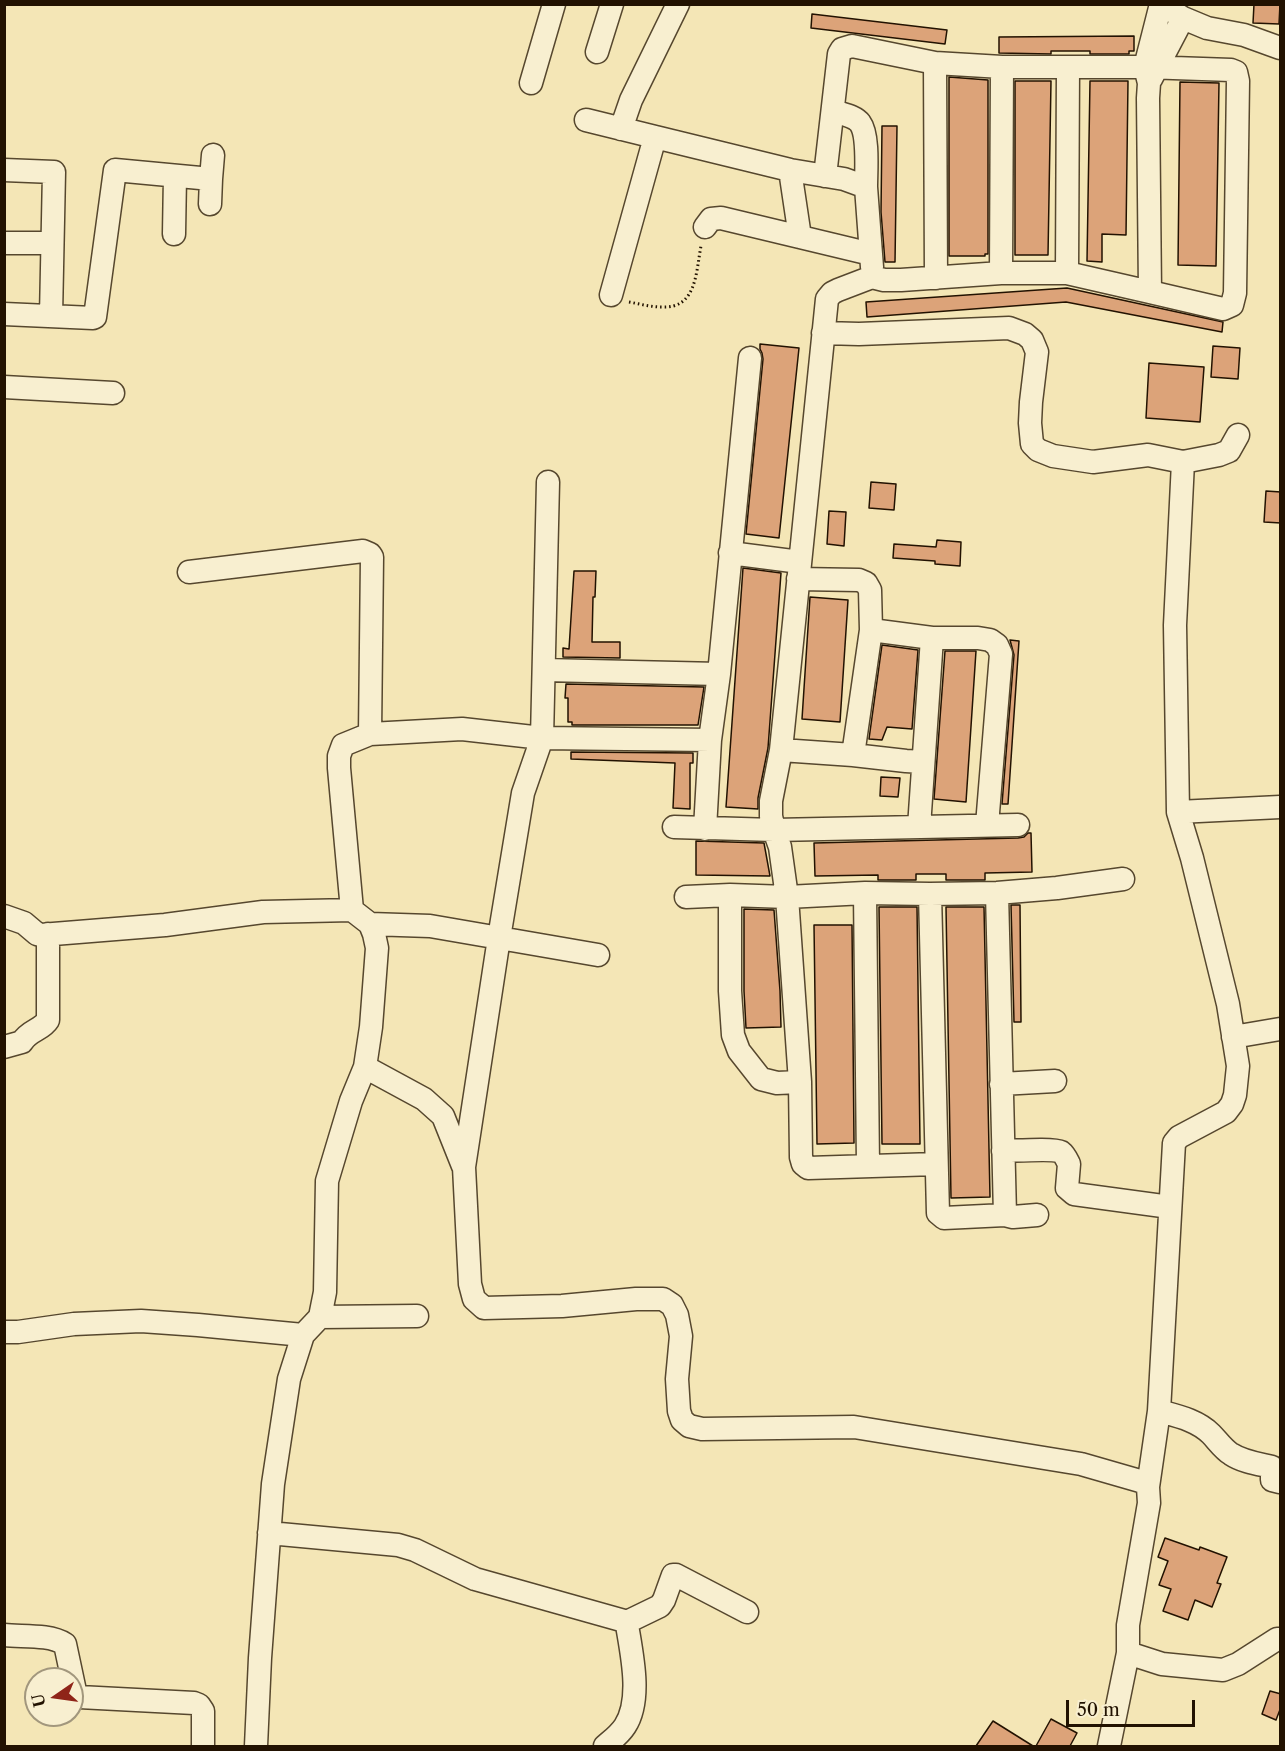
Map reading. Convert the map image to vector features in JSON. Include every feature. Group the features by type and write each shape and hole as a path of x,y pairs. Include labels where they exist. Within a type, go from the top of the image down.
{"street":[{"path":"531,83 554,4"},
{"path":"597,52 612,4"},
{"path":"621,129 631,100 678,4"},
{"path":"1150,292 1148,98 1161,4 1183,18 1207,28 1244,35 1281,48"},
{"path":"1151,73 1183,18"},
{"path":"825,176 839,54 842,49 852,46 935,63 1002,67 1068,67 1151,73 1226,69 1236,72 1238,81 1235,293 1232,305 1223,309 1067,273 1001,273 884,280 872,277 832,293 827,299 781,750 771,801 774,830 780,847 787,897 800,1082 801,1156 803,1164 808,1168 936,1164"},
{"path":"935,63 936,278"},
{"path":"1001,273 1002,67"},
{"path":"1067,273 1068,67"},
{"path":"834,111 862,124 865,136 872,277"},
{"path":"586,120 790,170 844,179 866,187"},
{"path":"611,295 655,137"},
{"path":"210,204 213,155"},
{"path":"4,170 54,172 51,316"},
{"path":"4,314 93,318 97,314 116,170 211,179"},
{"path":"790,170 800,237"},
{"path":"174,234 175,176"},
{"path":"705,226 711,219 721,218 871,254"},
{"path":"4,243 52,243"},
{"path":"823,333 859,334 1009,328 1018,330 1032,340 1037,352 1030,402 1032,444 1038,450 1053,456 1093,462 1148,455 1183,462 1229,451 1238,435"},
{"path":"705,829 710,741 719,674 750,358"},
{"path":"4,387 113,393"},
{"path":"1110,1746 1128,1653 1128,1625 1149,1503 1148,1487 1159,1411 1174,1143 1179,1137 1226,1112 1235,1095 1238,1066 1228,1004 1192,858 1178,812 1174,625 1183,462"},
{"path":"548,482 542,738 523,793 464,1167 470,1284 474,1299 484,1308 562,1306 636,1299 663,1299 672,1305 677,1315 681,1336 677,1379 679,1411 682,1420 688,1426 702,1429 854,1427 1082,1464 1140,1481 1148,1487"},
{"path":"189,572 363,551 370,554 372,557 370,734"},
{"path":"730,553 866,583 870,590 872,630 853,754"},
{"path":"872,630 932,638 978,638 990,640 997,645 1001,654 987,825"},
{"path":"919,827 932,638"},
{"path":"544,670 719,674"},
{"path":"352,910 339,756 343,745 370,734 462,729 542,738 710,741"},
{"path":"781,750 853,754 922,762"},
{"path":"1178,812 1281,807"},
{"path":"674,827 774,830 1018,825"},
{"path":"686,897 997,893 1123,879"},
{"path":"866,893 868,1165"},
{"path":"997,893 1005,1215"},
{"path":"930,894 938,1213 944,1218 1037,1215"},
{"path":"730,895 730,991 733,1035 739,1051 761,1079 777,1083 800,1082"},
{"path":"4,916 24,923 37,934 165,926 262,912 352,910 370,924 377,948 371,1027 365,1067 351,1101 327,1182 325,1292 320,1317 303,1335 289,1379 273,1485 256,1746"},
{"path":"370,924 430,926 598,955"},
{"path":"4,1047 22,1042 26,1035 48,1020 48,934"},
{"path":"1233,1037 1281,1029"},
{"path":"365,1067 424,1099 443,1116 464,1167"},
{"path":"1001,1084 1055,1081"},
{"path":"1003,1151 1060,1152 1069,1164 1067,1188 1074,1194 1170,1207"},
{"path":"320,1317 417,1316"},
{"path":"4,1332 74,1324 141,1321 198,1324 303,1335"},
{"path":"1159,1411 1196,1422 1231,1454 1272,1467 1272,1480 1281,1482"},
{"path":"269,1533 398,1545 415,1550 475,1579 628,1622"},
{"path":"605,1746 629,1720 635,1674 628,1622 631,1618 660,1606 672,1576 675,1574 747,1612"},
{"path":"4,1635 48,1638 65,1644 75,1691 79,1697 199,1705 203,1711 203,1746"},
{"path":"1128,1653 1162,1664 1223,1670 1238,1664 1277,1639 1281,1639"}],"path":[{"path":"611,295 615,300 665,308 682,303 692,293 705,226"}],"building":[{"path":"1254,4 1280,4 1279,24 1253,23"},
{"path":"812,14 947,30 945,44 811,28"},
{"path":"1134,36 1134,51 1129,51 1129,54 1090,54 1090,51 1051,51 1051,54 999,53 999,37"},
{"path":"949,77 988,80 988,254 985,256 949,256"},
{"path":"1015,81 1051,81 1048,255 1015,255"},
{"path":"1090,81 1128,81 1126,235 1102,234 1102,262 1087,261"},
{"path":"1180,82 1219,83 1216,266 1178,265"},
{"path":"882,126 897,126 895,262 885,262 881,212"},
{"path":"1067,288 1223,322 1222,332 1066,302 867,317 866,302"},
{"path":"760,344 799,348 779,538 746,534 763,359"},
{"path":"1213,346 1240,348 1238,379 1211,377"},
{"path":"1149,363 1204,367 1200,422 1146,418"},
{"path":"871,482 896,484 894,510 869,508"},
{"path":"1266,491 1281,492 1281,523 1264,522"},
{"path":"829,511 846,512 844,546 827,544"},
{"path":"937,540 961,542 960,566 935,564 935,561 893,558 894,544 936,547"},
{"path":"743,568 781,573 768,748 758,809 726,807"},
{"path":"574,571 596,571 592,642 620,642 620,658 563,657 563,648 569,649"},
{"path":"810,597 848,600 840,722 802,719"},
{"path":"1010,640 1019,641 1008,804 1002,804 1014,655"},
{"path":"882,645 918,650 912,729 887,727 882,740 869,739"},
{"path":"945,651 976,651 966,802 934,799"},
{"path":"566,684 704,687 698,725 572,725 572,722 568,722"},
{"path":"571,752 693,753 693,763 690,763 690,809 673,808 675,763 571,759"},
{"path":"881,777 900,778 898,797 880,796"},
{"path":"1031,833 1032,872 985,873 985,880 946,880 946,874 916,874 916,880 878,880 878,875 815,876 814,843 1018,838"},
{"path":"696,841 764,843 770,876 696,875"},
{"path":"1011,905 1020,905 1021,1022 1014,1022"},
{"path":"879,907 917,907 920,1144 882,1144"},
{"path":"946,907 984,907 990,1197 951,1198"},
{"path":"744,909 774,910 781,1027 746,1028"},
{"path":"814,925 852,925 854,1143 817,1144"},
{"path":"1165,1538 1227,1557 1217,1583 1221,1584 1212,1607 1195,1600 1188,1620 1163,1611 1171,1589 1159,1585 1168,1561 1158,1557"},
{"path":"1270,1691 1281,1694 1281,1707 1276,1720 1262,1714"},
{"path":"1051,1719 1077,1733 1070,1746 1036,1746"},
{"path":"993,1721 1033,1746 976,1746"}]}
